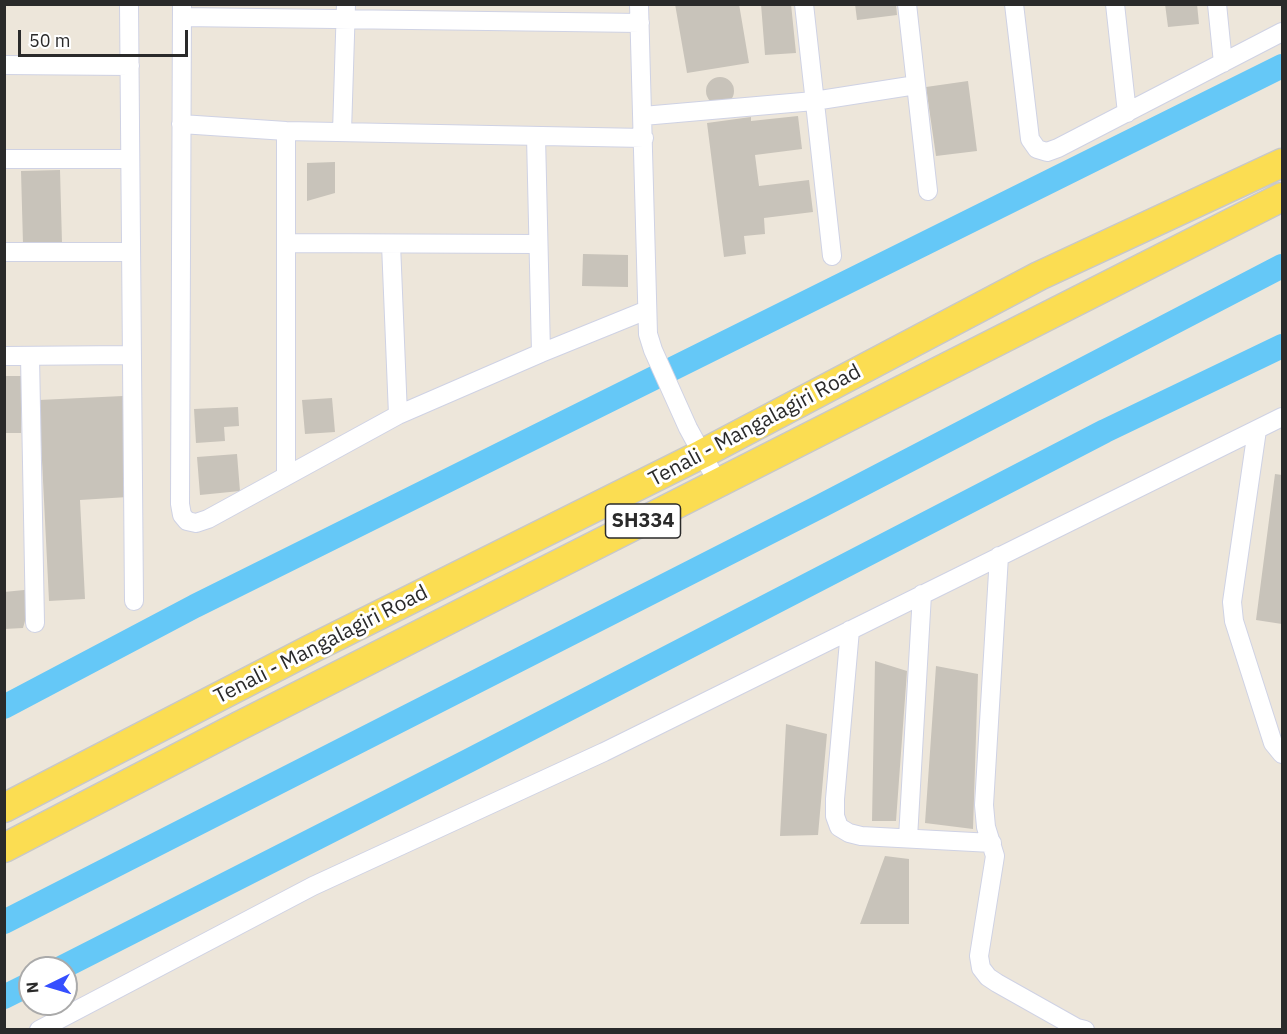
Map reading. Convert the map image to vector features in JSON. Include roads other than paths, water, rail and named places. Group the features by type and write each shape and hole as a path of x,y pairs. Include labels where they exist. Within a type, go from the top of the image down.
{"main road":[{"name":"Tenali - Mangalagiri Road","path":"4,808 311,649 702,454 1040,276 1282,163"},
{"name":"SH334","path":"4,848 239,726 1282,196"}],"street":[{"path":"129,4 134,601"},
{"path":"639,4 648,334 688,428 718,483"},
{"path":"804,4 832,256"},
{"path":"908,4 928,190"},
{"path":"1014,4 1030,139 1036,149 1047,152 1282,32"},
{"path":"1114,4 1127,113"},
{"path":"1217,4 1223,63"},
{"path":"640,23 346,12 182,11 180,504 182,515 187,521 196,523 208,519 398,416 541,353 647,310"},
{"path":"342,132 346,12"},
{"path":"4,64 130,66"},
{"path":"643,116 814,101 916,85"},
{"path":"181,124 286,131 644,138"},
{"path":"286,131 286,475"},
{"path":"536,136 541,353"},
{"path":"4,159 130,159"},
{"path":"286,243 538,244"},
{"path":"391,244 398,416"},
{"path":"4,252 131,252"},
{"path":"4,356 132,355"},
{"path":"30,356 35,622"},
{"path":"39,1029 313,886 604,752 1282,417"},
{"path":"1257,430 1232,602 1234,621 1273,743 1282,754"},
{"path":"999,556 984,805 986,827 995,856 979,956 981,968 996,983 1080,1029"},
{"path":"908,838 922,594"},
{"path":"850,630 835,816 839,827 849,833 992,843"}],"waterway":[{"path":"4,707 195,606 1282,66"},
{"path":"4,922 821,506 1282,266"},
{"path":"78,959 468,761 1105,431 1282,346"},
{"path":"4,997 18,990"}]}
